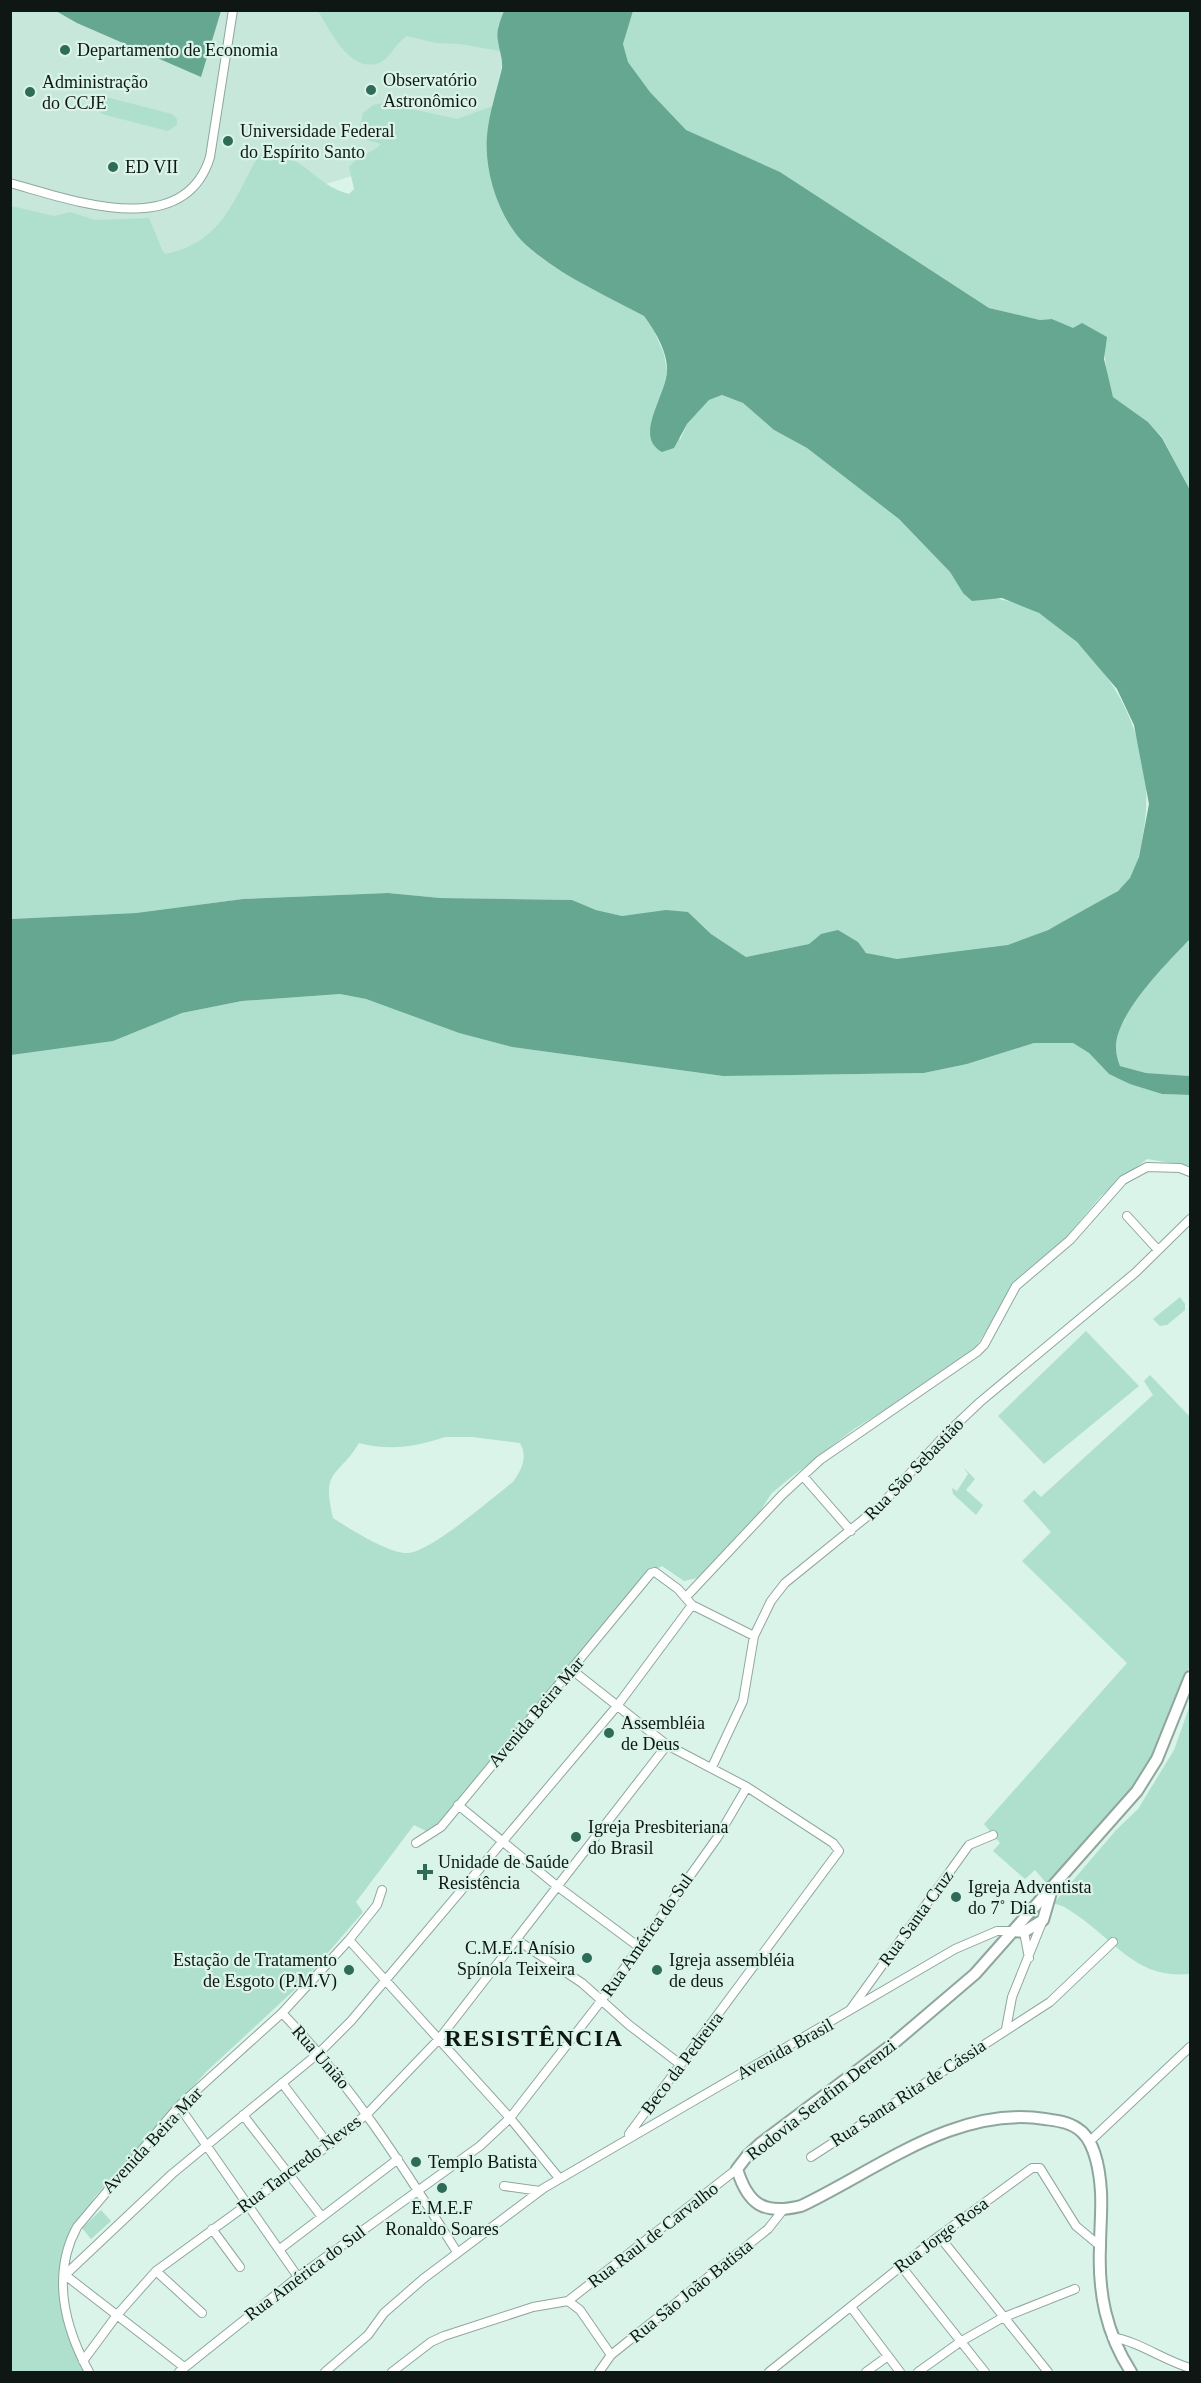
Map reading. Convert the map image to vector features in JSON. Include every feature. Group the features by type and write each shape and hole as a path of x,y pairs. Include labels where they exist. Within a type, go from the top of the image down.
{"main road":[{"name":"Rodovia Serafim Derenzi","path":"783,2210 757,2204 742,2186 737,2169 761,2143 941,2004 1019,1932 1053,1885 1137,1791 1157,1759 1191,1677"},
{"path":"1019,1932 1043,1920 1053,1885"},
{"path":"783,2210 801,2206 922,2143 968,2125 1001,2118 1036,2118 1069,2123 1082,2132 1089,2142 1097,2164 1101,2194 1100,2285 1111,2337 1131,2373"}],"street":[{"path":"10,183 103,208 125,210 163,203 190,189 201,178 210,157 233,10"},
{"path":"754,1636 692,1605 686,1597 803,1476 857,1434 977,1352 984,1344 1016,1286 1070,1240 1130,1174 1147,1167 1180,1168 1191,1172"},
{"path":"1127,1216 1158,1250"},
{"name":"Rua São Sebastião","path":"712,1767 742,1701 754,1636 771,1601 786,1583 880,1506 944,1436 980,1402 1135,1273 1191,1219"},
{"path":"803,1476 851,1531"},
{"name":"Avenida Beira Mar","path":"416,1843 441,1827 650,1574 655,1572 686,1597"},
{"path":"182,2370 64,2275 95,2244 206,2145 320,2052 351,2021 501,1840 617,1706 692,1605"},
{"name":"Beco da Pedreira","path":"572,1670 667,1745 747,1787 833,1843 839,1851 626,2138"},
{"name":"Rua Tancredo Neves","path":"83,2361 156,2271 246,2203 329,2145 368,2113 439,2039 667,1745"},
{"name":"Rua América do Sul","path":"182,2370 297,2277 480,2146 510,2118 601,2001 717,1838 747,1787"},
{"path":"458,1805 557,1886 639,1947"},
{"name":"Rua Santa Cruz","path":"848,2013 969,1845 993,1835"},
{"name":"Avenida Beira Mar","path":"89,2373 68,2324 62,2287 66,2250 76,2228 179,2106 282,2013 350,1940 372,1913 382,1890"},
{"name":"Rua Santa Rita de Cássia","path":"1006,2029 1012,1997 1043,1920"},
{"name":"Avenida Brasil","path":"542,2189 626,2138 848,2013 955,1949 997,1931 1019,1932"},
{"path":"1019,1932 1029,1959"},
{"path":"350,1940 510,2118 559,2178"},
{"path":"517,1940 582,1983 680,2064"},
{"name":"Rua Santa Rita de Cássia","path":"811,2157 1050,2002 1113,1942"},
{"name":"Rua União","path":"282,2013 320,2052 368,2113 457,2252"},
{"path":"1089,2142 1191,2047"},
{"path":"282,2083 329,2145"},
{"path":"179,2106 280,2249 297,2277"},
{"path":"243,2115 322,2217"},
{"path":"280,2249 398,2159"},
{"name":"Rua Jorge Rosa","path":"769,2373 939,2236 1027,2171 1036,2167 1043,2172 1076,2226 1100,2246"},
{"name":"Rua Raul de Carvalho","path":"568,2301 737,2169"},
{"path":"504,2186 542,2189"},
{"path":"325,2373 368,2335 384,2313 457,2252 542,2189"},
{"name":"Rua São João Batista","path":"599,2373 611,2355 768,2229 783,2210"},
{"path":"212,2229 240,2267"},
{"path":"939,2236 1048,2373"},
{"path":"901,2266 985,2373"},
{"path":"156,2271 202,2313"},
{"path":"918,2373 960,2342 1002,2318 1075,2289"},
{"path":"392,2373 431,2342 558,2301 568,2301 580,2310 611,2355"},
{"path":"851,2307 900,2373"},
{"path":"1111,2337 1130,2340 1166,2360 1191,2368"},
{"path":"866,2373 888,2356"}],"shaded area":[{"name":"Universidade Federal do Espírito Santo","path":"471,10 498,40 500,51 502,65 490,120 401,161 293,194 211,282 11,226 11,11"},
{"path":"56,11 221,11 201,77 77,23"},
{"path":"318,11 504,11 498,26 500,51 460,44 436,43 407,36 381,62 370,65 360,63 343,49"},
{"path":"504,11 633,11 623,44 628,62 650,92 686,130 780,172 989,308 1040,320 1052,319 1073,328 1082,323 1107,337 1104,359 1113,397 1148,422 1162,438 1190,490 1190,939 1144,989 1133,1005 1118,1034 1116,1053 1120,1066 1146,1073 1190,1076 1190,1095 1162,1094 1130,1084 1109,1074 1089,1053 1073,1043 1034,1043 967,1064 924,1073 723,1076 512,1047 459,1033 366,999 340,994 242,1001 182,1013 113,1041 11,1055 11,919 136,913 243,899 388,893 440,898 572,900 596,910 622,916 666,910 688,912 711,934 746,957 809,944 821,934 838,930 858,942 866,953 897,959 1008,945 1048,930 1118,891 1130,878 1139,857 1149,804 1134,725 1117,689 1077,642 1039,613 1002,598 972,601 963,593 950,572 899,519 807,448 774,430 743,403 722,395 709,400 687,424 674,448 662,452 654,445 650,437 651,426 665,381 667,364 663,349 652,328 644,316 553,266 526,245 516,235 495,195 488,165 487,136 502,68 498,33"},
{"path":"633,11 1190,11 1190,490 1162,437 1148,422 1113,397 1107,378 1104,347 1053,319 1040,320 989,308 780,172 686,131 650,92 628,62 623,44"},
{"path":"106,97 172,114 177,119 177,125 168,131 102,114 97,109 97,102"},
{"path":"384,103 457,119 493,106 489,161 496,197 503,214 525,244 550,264 644,316 654,331 664,354 667,371 663,392 680,440 687,424 709,400 722,395 743,403 774,430 807,448 899,519 950,572 963,593 1003,600 1031,609 1067,633 1090,656 1110,681 1126,709 1137,739 1144,770 1146,802 1141,845 1131,877 1123,886 1075,917 1009,945 952,955 906,959 872,955 865,952 853,940 821,934 809,944 746,957 711,934 688,912 622,916 596,910 572,900 440,898 388,893 243,899 136,913 11,919 11,206 54,216 70,212 95,220 149,218 163,252 166,254 201,240 214,229 233,203 259,155 287,158 325,183 349,194 354,189 349,167 381,144 367,140 359,131 363,113 373,105"},
{"path":"1190,939 1190,1076 1146,1073 1120,1066 1116,1047 1125,1019 1145,988"},
{"path":"340,994 366,999 459,1033 512,1047 723,1076 924,1073 967,1064 1034,1043 1073,1043 1089,1053 1109,1074 1162,1094 1190,1095 1190,1166 1147,1159 1101,1196 1063,1241 1022,1274 977,1345 955,1367 854,1429 785,1482 771,1494 754,1521 697,1578 684,1581 662,1566 647,1574 625,1598 598,1637 430,1833 414,1825 356,1902 363,1912 302,1983 206,2072 94,2198 74,2241 65,2285 65,2307 69,2329 76,2351 87,2372 11,2372 10,1055 149,1024 182,1013 242,1001","holes":["445,1437 472,1437 520,1443 524,1453 521,1468 513,1482 432,1543 419,1550 401,1553 371,1540 333,1518 330,1482 359,1443 381,1447 402,1447"]},
{"path":"1180,1297 1185,1304 1185,1310 1167,1325 1160,1326 1153,1319"},
{"path":"1086,1331 1139,1386 1044,1464 998,1416"},
{"path":"1150,1375 1190,1417 1190,1665 1152,1759 1130,1794 1047,1884 1035,1870 1025,1879 993,1851 1000,1843 984,1824 1127,1663 1022,1561 1051,1532 1023,1501 1034,1490 1041,1497 1153,1395 1144,1381"},
{"path":"963,1467 975,1479 966,1490 983,1505 976,1515 953,1494 952,1488 957,1491 968,1474"},
{"path":"1190,1705 1190,1974 1172,1974 1142,1965 1078,1916 1063,1906 1053,1904 1116,1830 1138,1809 1174,1750"},
{"path":"101,2210 111,2221 91,2239 82,2228"}],"place":[{"name":"Departamento de Economia","path":"65,50"},
{"name":"Observatório Astronômico","path":"371,90"},
{"name":"Administração do CCJE","path":"30,92"},
{"name":"Universidade Federal do Espírito Santo","path":"228,141"},
{"name":"ED VII","path":"113,167"},
{"name":"Assembléia de Deus","path":"609,1733"},
{"name":"Igreja Presbiteriana do Brasil","path":"576,1837"},
{"name":"Unidade de Saúde Resistência","path":"425,1872"},
{"name":"Igreja Adventista do 7˚ Dia","path":"956,1897"},
{"name":"C.M.E.I Anísio Spínola Teixeira","path":"587,1958"},
{"name":"Estação de Tratamento de Esgoto (P.M.V)","path":"349,1970"},
{"name":"Igreja assembléia de deus","path":"657,1970"},
{"name":"Templo Batista","path":"416,2162"},
{"name":"E.M.E.F Ronaldo Soares","path":"442,2188"}],"district":[{"name":"RESISTÊNCIA","path":"534,2038"}]}
